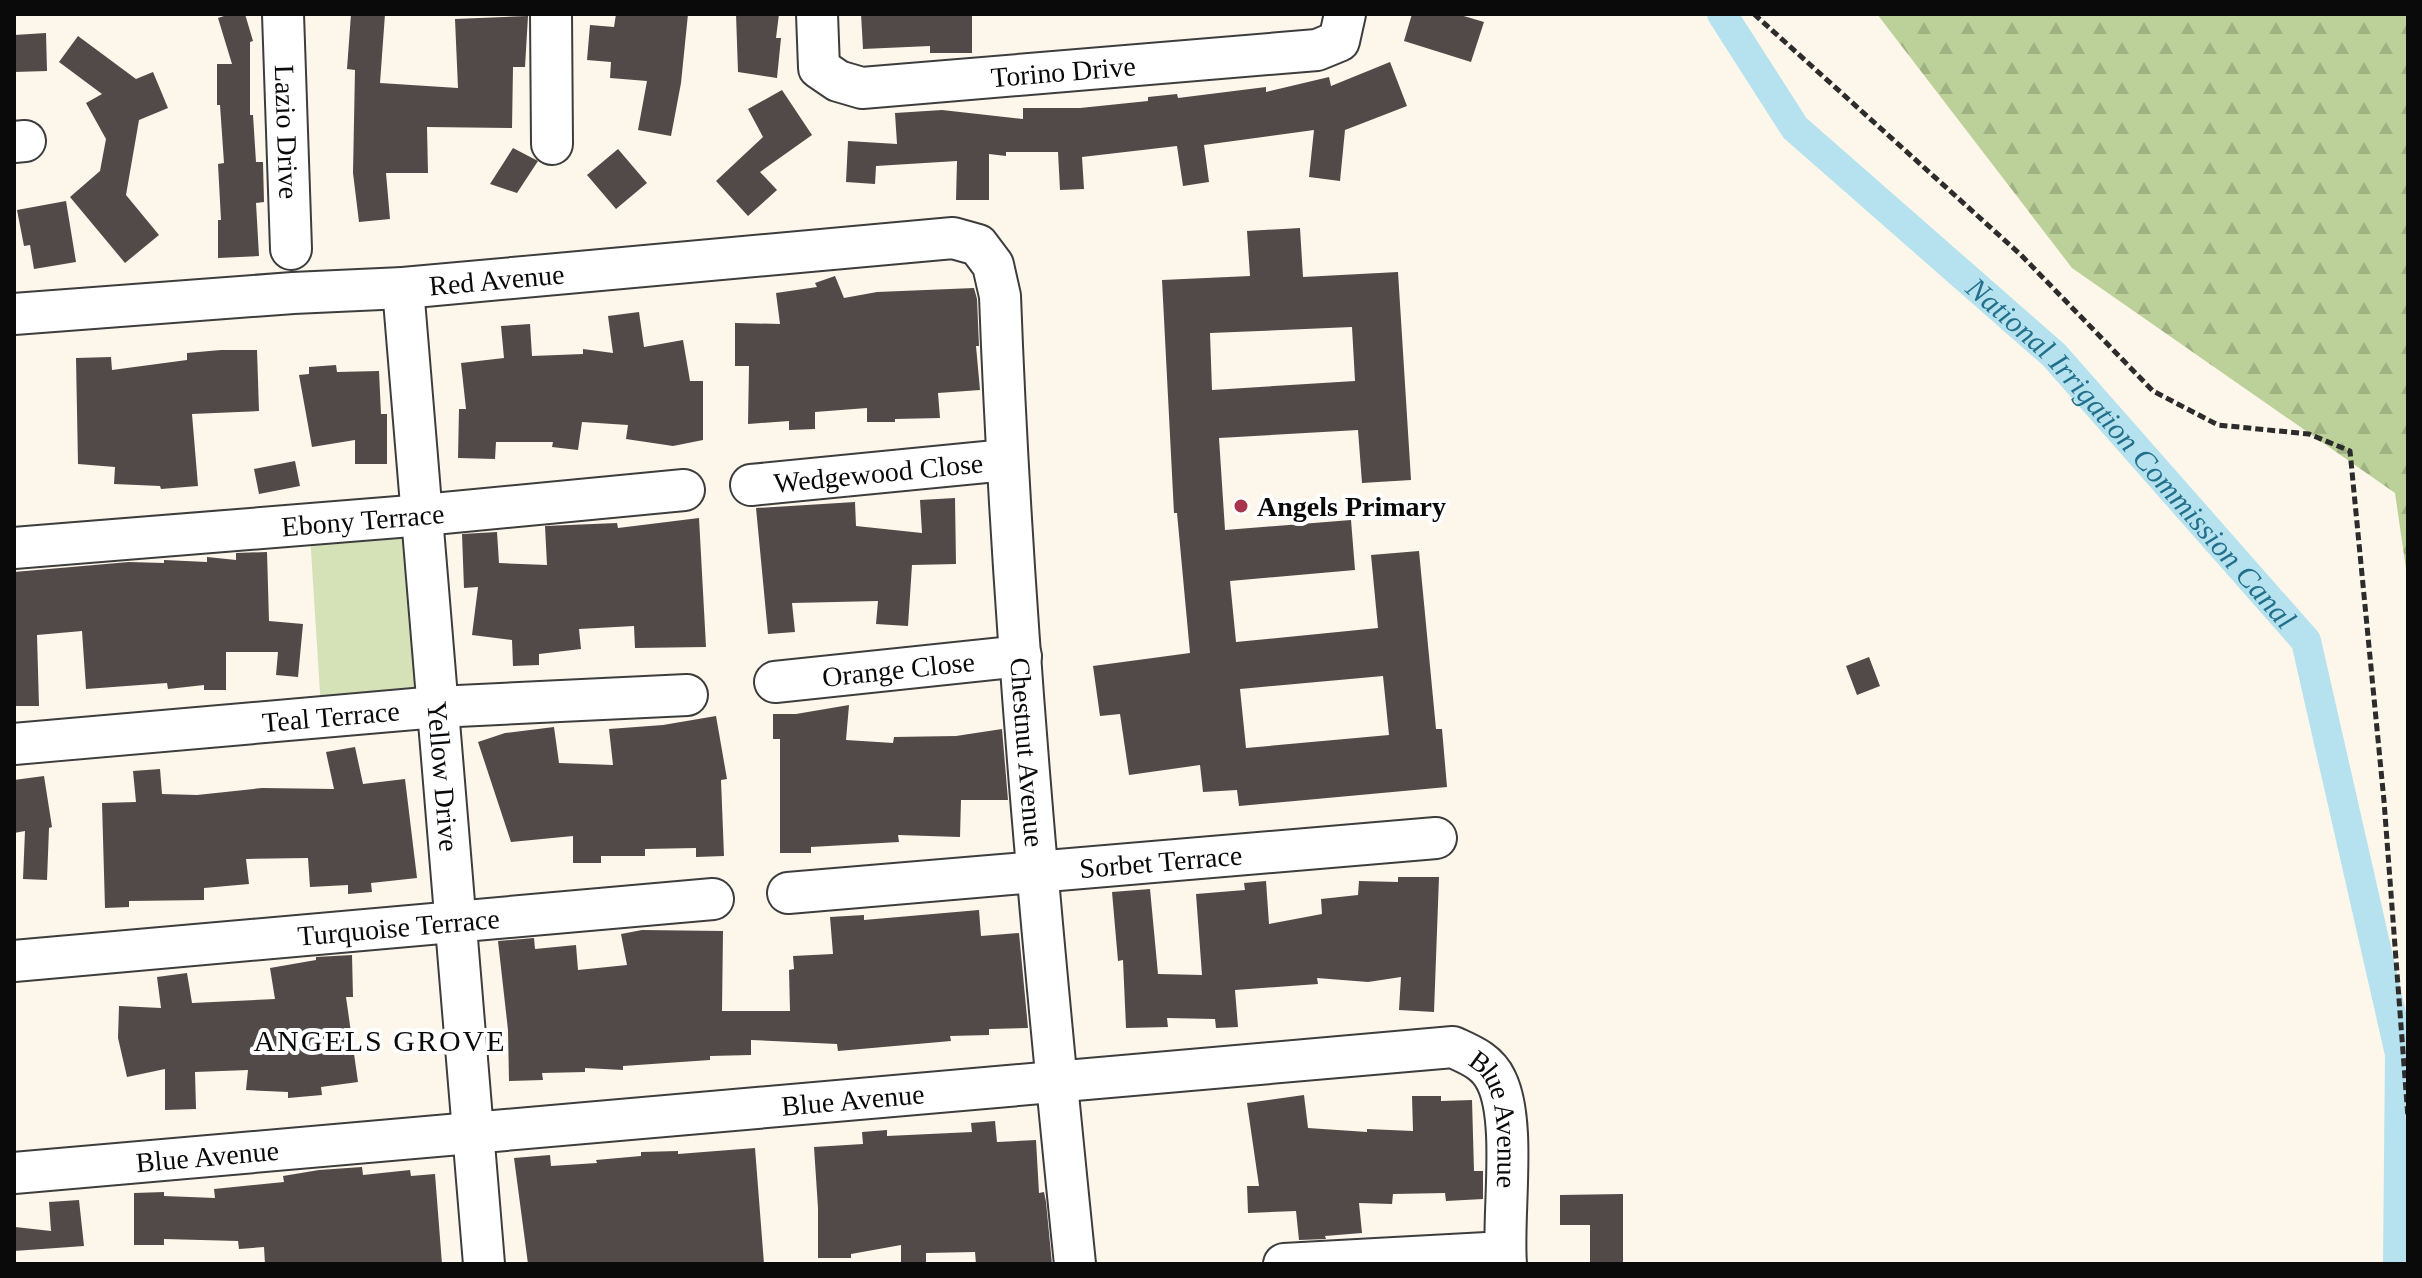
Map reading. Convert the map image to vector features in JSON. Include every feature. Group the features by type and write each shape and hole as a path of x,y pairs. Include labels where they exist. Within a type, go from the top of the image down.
{"street":[{"name":"Lazio Drive","path":"283,14 291,249"},
{"path":"551,14 552,144"},
{"name":"Torino Drive","path":"817,14 819,68 838,81 862,88 1317,50 1339,41 1345,14"},
{"name":"Red Avenue","path":"14,314 403,288 953,238 978,245"},
{"name":"Chestnut Avenue","path":"978,245 993,265 1000,296 1006,460 1021,656 1056,1082 1075,1264"},
{"name":"Yellow Drive","path":"403,288 484,1264"},
{"name":"Wedgewood Close","path":"751,485 1006,460"},
{"name":"Ebony Terrace","path":"27,547 684,490"},
{"name":"Orange Close","path":"775,682 1021,656"},
{"name":"Teal Terrace","path":"14,744 437,707 687,695"},
{"name":"Sorbet Terrace","path":"788,893 1436,838"},
{"name":"Turquoise Terrace","path":"14,961 713,899"},
{"name":"Blue Avenue","path":"14,1173 1453,1047 1479,1058 1496,1079 1506,1116 1506,1258"},
{"path":"1284,1264 1506,1258"}],"path":[{"path":"1754,14 2021,255 2153,391 2218,425 2309,434 2350,451 2384,801 2408,1118"}],"green space":[{"path":"1877,14 2408,14 2408,583 2395,493 2072,268"},
{"path":"410,527 424,701 321,709 310,534"}],"building":[{"path":"245,14 253,41 250,42 250,115 253,115 256,162 263,162 264,202 256,203 259,256 218,258 218,220 221,220 218,164 224,163 220,105 217,105 217,64 232,64 218,18"},
{"path":"351,14 385,14 380,83 458,88 455,19 528,16 525,67 513,67 512,128 427,127 428,173 386,173 390,219 359,222 353,173 355,70 347,69"},
{"path":"616,14 688,14 681,83 671,136 638,130 647,81 610,78 611,62 587,60 590,25 614,27"},
{"path":"736,14 779,14 776,38 781,38 777,78 738,72"},
{"path":"861,14 972,14 972,53 930,53 930,46 863,49"},
{"path":"1412,14 1457,14 1484,22 1471,62 1404,41"},
{"path":"46,33 47,71 14,72 14,35"},
{"path":"78,36 136,79 153,72 168,108 139,120 126,195 159,235 125,263 70,197 100,171 106,139 86,103 102,94 59,62"},
{"path":"1390,62 1407,106 1345,130 1340,181 1309,177 1314,130 1204,145 1209,182 1183,186 1177,146 1082,157 1084,189 1060,190 1058,152 1006,152 1006,156 989,154 989,200 956,200 957,161 876,166 875,184 846,182 848,141 897,144 895,113 942,110 1023,119 1023,108 1080,108 1148,101 1148,97 1177,94 1178,98 1266,87 1266,92 1329,77 1331,86"},
{"path":"782,90 812,135 760,172 777,190 748,216 716,181 763,137 748,109"},
{"path":"513,148 538,161 517,193 490,184"},
{"path":"618,149 647,183 616,209 587,175"},
{"path":"66,201 76,262 34,269 30,245 24,246 17,210"},
{"path":"1300,228 1303,277 1398,272 1411,480 1362,483 1358,430 1219,438 1225,530 1351,520 1355,570 1230,581 1236,642 1378,628 1371,555 1419,551 1436,729 1442,729 1447,787 1239,806 1237,790 1203,792 1200,765 1129,775 1120,714 1100,716 1093,666 1190,653 1177,513 1174,513 1162,280 1250,276 1247,231","holes":["1352,327 1355,381 1212,390 1210,333","1383,676 1389,735 1246,748 1240,689"]},
{"path":"835,276 844,298 877,292 974,288 980,390 938,393 940,418 867,422 867,408 815,412 815,429 789,430 789,421 748,424 749,366 735,366 735,323 780,324 776,293 817,287 815,283"},
{"path":"639,312 644,347 683,340 690,381 703,381 703,440 673,446 626,439 628,425 582,422 578,450 552,447 553,442 496,442 495,459 458,458 459,409 466,409 461,363 504,358 501,326 530,324 532,356 583,354 583,349 613,353 608,316"},
{"path":"257,350 259,411 192,414 198,486 161,489 160,486 114,484 115,467 78,464 76,358 111,357 112,370 187,360 187,353"},
{"path":"336,365 337,372 379,371 381,414 387,414 387,464 355,464 355,440 312,447 299,375 309,374 309,367"},
{"path":"295,461 300,486 259,494 254,469"},
{"path":"955,498 956,564 912,565 908,626 876,624 878,601 792,603 795,632 768,634 756,508 855,502 856,526 922,533 920,500"},
{"path":"699,518 706,647 635,648 634,626 579,629 581,649 539,654 539,665 513,666 512,640 472,635 478,587 464,588 462,534 497,532 499,563 547,565 545,526 617,523 618,528"},
{"path":"267,552 269,621 303,624 298,677 276,675 278,652 226,652 226,690 204,690 204,685 168,689 167,683 86,689 82,631 37,635 39,706 14,706 14,572 129,562 164,563 164,560 207,562 207,557 236,560 236,553"},
{"path":"1869,657 1880,686 1857,695 1846,666"},
{"path":"849,705 846,740 893,743 894,737 956,736 1002,729 1008,800 961,800 960,837 898,835 899,842 811,847 811,853 780,853 780,739 773,739 773,714 796,714"},
{"path":"716,716 727,779 721,780 724,856 696,857 696,848 645,849 645,856 601,856 601,863 573,863 573,836 511,842 478,742 505,733 554,727 559,763 613,765 609,729 663,725"},
{"path":"355,747 363,784 405,779 417,878 371,883 372,892 348,894 348,885 310,887 308,858 246,859 249,884 204,888 204,900 129,901 129,907 105,908 102,803 136,802 133,771 160,769 162,794 197,795 262,788 334,789 326,752"},
{"path":"44,776 52,827 49,828 47,880 23,879 25,831 14,833 14,780"},
{"path":"1398,877 1439,877 1434,1012 1399,1010 1401,977 1368,982 1317,978 1318,984 1235,990 1238,1027 1216,1028 1215,1019 1167,1018 1168,1027 1126,1028 1123,960 1118,961 1112,892 1150,889 1158,974 1202,975 1196,894 1245,890 1244,883 1266,881 1269,924 1322,914 1321,899 1358,895 1359,881 1398,882"},
{"path":"979,910 981,936 1019,933 1028,1028 989,1029 989,1035 950,1036 951,1041 838,1051 837,1044 751,1040 751,1055 710,1056 710,1060 623,1066 623,1070 585,1068 585,1072 542,1073 543,1080 509,1081 508,1030 498,941 534,938 535,949 576,945 578,970 627,965 621,934 642,930 723,931 722,1011 790,1011 789,970 794,969 793,956 833,954 830,917 864,915 864,920"},
{"path":"352,955 353,997 346,997 358,1082 321,1087 322,1095 288,1098 288,1092 246,1090 248,1070 195,1072 196,1109 165,1110 165,1069 127,1077 118,1038 119,1006 161,1008 157,977 187,973 192,1003 275,999 270,968 316,960 316,957"},
{"path":"1304,1095 1308,1128 1367,1132 1367,1129 1413,1131 1412,1096 1441,1096 1441,1101 1472,1100 1474,1171 1483,1171 1483,1199 1446,1201 1445,1193 1393,1194 1392,1204 1359,1203 1362,1233 1325,1236 1326,1239 1299,1240 1296,1211 1248,1213 1247,1186 1259,1186 1247,1103"},
{"path":"995,1121 997,1142 1036,1140 1039,1193 1044,1192 1046,1202 1052,1264 976,1264 975,1252 926,1253 926,1262 901,1262 901,1245 851,1254 851,1258 818,1258 814,1147 863,1144 862,1132 887,1130 887,1136 972,1132 971,1123"},
{"path":"755,1148 764,1264 528,1264 514,1158 550,1155 551,1166 597,1163 596,1160 641,1156 641,1152 678,1151 678,1154"},
{"path":"362,1167 363,1175 410,1170 411,1176 435,1174 442,1264 265,1264 264,1247 239,1249 238,1241 164,1239 164,1245 134,1245 134,1193 164,1192 164,1196 215,1198 214,1189 284,1182 283,1176"},
{"path":"1623,1194 1623,1264 1590,1264 1590,1225 1560,1225 1560,1195"},
{"path":"79,1200 84,1246 14,1251 15,1227 51,1231 49,1202"}],"waterway":[{"name":"National Irrigation Commission Canal","path":"1722,14 1795,128 2054,355 2306,641 2400,1054 2398,1264"}],"place":[{"name":"Angels Primary","path":"1241,506"}],"district":[{"name":"ANGELS GROVE","path":"380,1040"}]}
